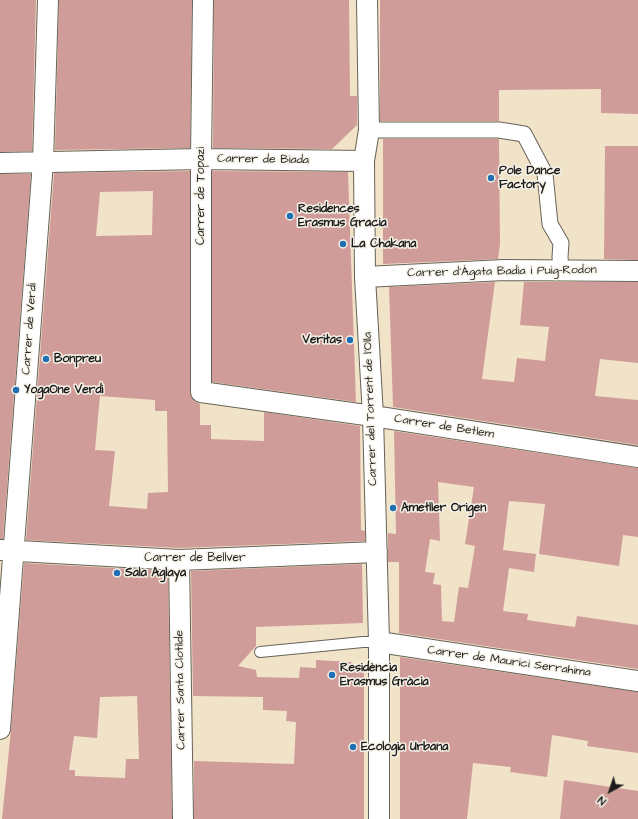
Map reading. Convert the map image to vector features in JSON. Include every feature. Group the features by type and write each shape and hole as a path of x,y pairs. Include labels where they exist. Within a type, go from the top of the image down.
{"street":[{"name":"Carrer de Verdi","path":"0,728 7,550 43,162 48,0"},
{"name":"Carrer de Topazi","path":"201,392 203,0"},
{"name":"Carrer del Torrent de l'Olla","path":"367,0 369,130 364,161 365,277 373,416 376,552 380,642 379,819"},
{"path":"369,130 499,130 524,134 545,174 550,224 561,243 561,270"},
{"name":"Carrer de Biada","path":"0,163 201,159 364,161"},
{"name":"Carrer d'Àgata Badia i Puig-Rodon","path":"365,277 504,270 638,271"},
{"name":"Carrer de Betlem","path":"201,392 373,416 638,457"},
{"name":"Carrer de Bellver","path":"7,550 179,560 376,552"},
{"name":"Carrer Santa Clotilde","path":"179,560 184,819"},
{"name":"Carrer de Maurici Serrahima","path":"380,642 638,681"}],"lane":[{"path":"260,652 363,642 380,642"}],"building":[{"path":"0,0 36,0 32,151 0,152"},
{"path":"59,0 192,0 190,148 55,150"},
{"path":"214,0 349,0 350,96 357,96 357,125 332,149 213,148"},
{"path":"380,0 638,0 638,114 601,113 601,89 499,90 499,121 380,121"},
{"path":"383,139 499,139 500,244 498,259 383,264"},
{"path":"605,146 638,146 638,260 604,259"},
{"path":"190,171 190,392 194,401 200,404 200,425 211,425 211,439 264,441 264,412 360,426 361,530 365,531 365,541 179,548 26,540 54,173","holes":["153,191 152,235 96,236 100,192","100,396 155,400 155,411 167,411 168,492 148,493 147,509 109,506 115,451 95,450"]},
{"path":"212,171 348,172 356,402 212,382"},
{"path":"0,174 31,174 3,539 0,539"},
{"path":"495,282 482,379 514,382 517,358 545,361 549,327 520,325 524,282 638,282 638,363 600,359 595,396 638,400 638,445 393,407 389,287"},
{"path":"394,431 638,468 638,537 623,535 619,566 539,554 545,504 509,501 503,550 536,554 534,572 509,568 503,611 528,614 527,620 575,627 577,616 638,625 638,669 399,633 399,562 388,562 388,533 396,534","holes":["438,482 474,487 465,544 475,546 468,588 459,587 454,622 442,621 441,585 433,584 435,573 425,572 430,539 440,541"]},
{"path":"24,563 168,571 172,819 2,819 11,730","holes":["137,696 139,759 126,759 125,778 75,776 75,770 69,770 74,736 97,738 100,697"]},
{"path":"362,564 363,623 256,627 256,646 238,666 256,670 257,677 299,678 300,667 316,668 316,660 351,662 364,673 364,819 194,819 194,761 294,764 296,722 286,721 287,711 263,710 263,697 193,696 191,571"},
{"path":"400,657 638,692 638,753 587,746 588,741 552,735 547,777 510,772 511,767 473,763 467,819 400,819"},
{"path":"564,780 638,791 638,819 560,819"}],"place":[{"name":"Pole Dance Factory","path":"491,178"},
{"name":"Residences Erasmus Gracia","path":"290,216"},
{"name":"La Chakana","path":"343,244"},
{"name":"Veritas","path":"350,340"},
{"name":"Bonpreu","path":"46,359"},
{"name":"YogaOne Verdi","path":"16,390"},
{"name":"Ametller Origen","path":"393,508"},
{"name":"Sala Aglaya","path":"117,573"},
{"name":"Residència Erasmus Gràcia","path":"332,675"},
{"name":"Ecologia Urbana","path":"353,747"}]}
